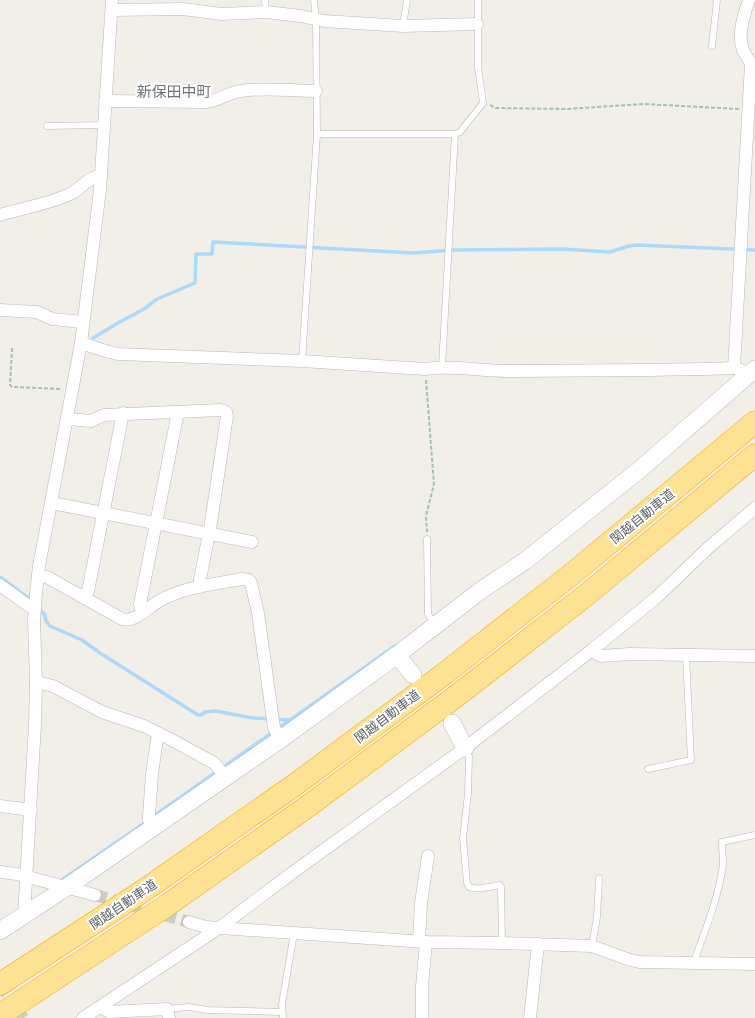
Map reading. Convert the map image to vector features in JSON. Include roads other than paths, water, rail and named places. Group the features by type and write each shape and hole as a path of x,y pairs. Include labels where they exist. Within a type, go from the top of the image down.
{"highway":[{"name":"関越自動車道","path":"0,984 165,875 296,784 438,678 572,574 755,422"},
{"name":"関越自動車道","path":"0,1014 172,902 311,804 459,694 585,596 755,455"}],"street":[{"path":"734,368 748,109 753,78 751,64 742,49 741,34 743,19 749,0"},
{"path":"28,913 25,906 36,682 35,609 38,575 81,343 101,176 112,5 183,9 221,14 266,6 324,21 403,26 478,24"},
{"path":"105,100 206,102 217,100 231,93 242,90 268,89 316,91"},
{"path":"0,215 62,197 80,188 92,178 101,176"},
{"path":"0,310 37,312 52,319 83,322"},
{"path":"81,343 118,354 302,361 425,369 442,366 485,371 675,370 734,368 753,371"},
{"path":"0,931 67,887 281,739 397,655 480,591 525,561 638,471 753,371"},
{"path":"68,419 91,421 104,415 123,413 224,410 227,414 200,586"},
{"path":"142,612 140,604 178,412"},
{"path":"85,598 88,591 123,413"},
{"path":"52,503 252,542"},
{"path":"83,1018 219,928 292,873 465,748 592,650 657,597 708,548 755,508"},
{"path":"38,575 47,577 124,620 133,619 153,604 169,596 200,586 242,579 249,580 258,613 274,728 281,739"},
{"path":"0,585 35,609"},
{"path":"592,650 601,656 630,654 755,656"},
{"path":"397,655 412,675"},
{"path":"36,682 53,686 102,712 144,726 214,763 226,777"},
{"path":"452,723 465,748"},
{"path":"153,827 149,816 152,774 158,733"},
{"path":"0,806 30,810"},
{"path":"422,1018 421,903 428,856"},
{"path":"0,872 26,876 95,895"},
{"path":"188,922 206,927 422,942 592,946 632,961 653,963 755,964"},
{"path":"530,1018 538,944"},
{"path":"101,1007 109,1012 168,1014"}],"lane":[{"path":"302,361 317,134 316,19 314,0"},
{"path":"403,26 407,0"},
{"path":"317,134 455,134 460,132 483,103 479,76 478,0"},
{"path":"712,46 718,0"},
{"path":"47,126 104,125"},
{"path":"442,366 455,134"},
{"path":"427,539 428,614 435,625"},
{"path":"648,769 691,760 686,655"},
{"path":"465,748 469,756 468,794 463,838 467,883 473,889 500,885 502,943"},
{"path":"695,963 695,959 709,919 723,864 722,842 755,835"},
{"path":"592,946 597,917 599,878"},
{"path":"168,1014 188,1007 208,1010 282,1015 294,933"}],"waterway":[{"path":"93,338 144,309 157,299 195,283 196,254 212,254 213,242 413,253 454,250 562,249 610,252 637,245 755,250"},
{"path":"0,577 28,598"},
{"path":"38,608 45,615 46,621 50,626 82,640 198,715 205,712 215,711 253,718 289,720"},
{"path":"151,818 395,646"},
{"path":"59,882 146,822"}],"tunnel":[{"path":"95,895 189,922"},
{"path":"0,984 23,1018"}],"district":[{"name":"新保田中町","path":"174,92"}]}
